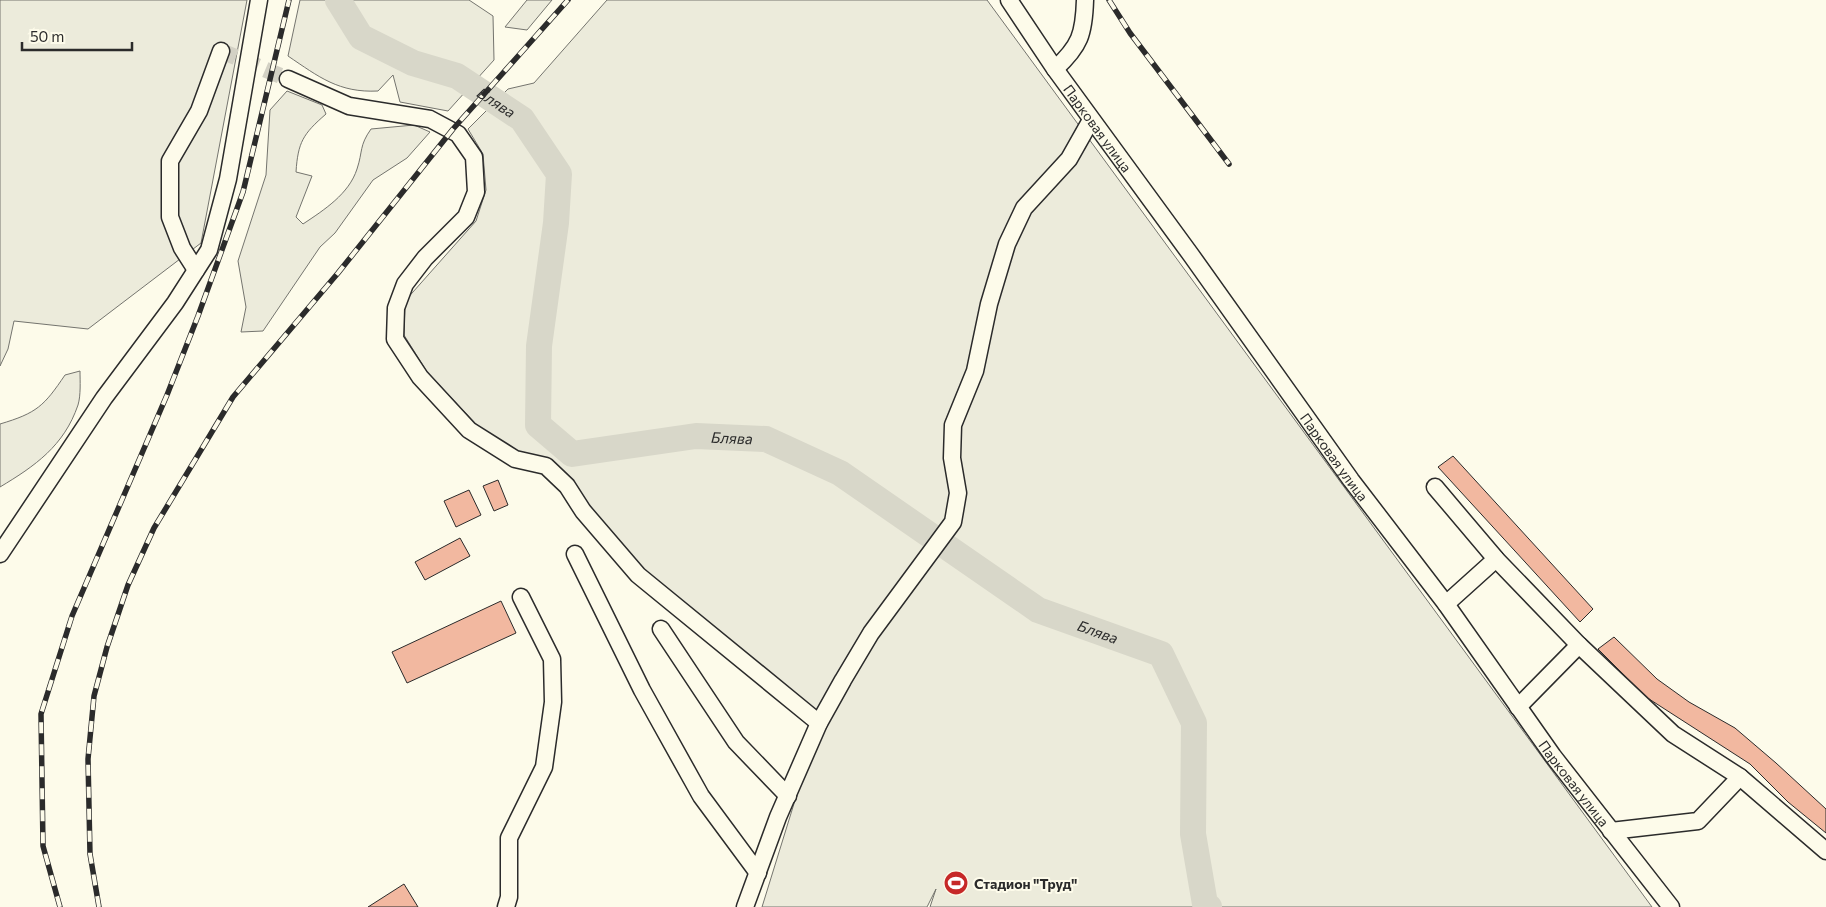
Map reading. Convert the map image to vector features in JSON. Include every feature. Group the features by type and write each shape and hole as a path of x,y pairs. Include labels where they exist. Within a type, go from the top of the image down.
{"street":[{"path":"0,554 104,398 175,303 209,250 228,179 259,0"},
{"name":"Парковая улица","path":"1009,0 1091,120 1191,255 1350,480 1446,604 1552,756 1671,907"},
{"path":"1055,69 1071,55 1084,28 1085,0"},
{"path":"196,270 182,248 170,216 170,161 199,111 220,51"},
{"path":"288,79 348,106 430,119 458,134 474,157 476,192 466,217 425,258 405,284 396,308 395,339 420,377 469,430 515,459 546,466 567,486 583,511 638,575 819,723"},
{"path":"745,907 788,796 819,723 871,633 953,522 958,493 952,458 953,425 975,371 989,304 1007,244 1024,208 1069,159 1091,120"},
{"path":"1435,487 1496,559 1579,645 1674,734 1740,777 1826,851"},
{"path":"575,554 642,690 701,796 758,873"},
{"path":"1446,604 1496,559"},
{"path":"506,907 509,897 509,838 544,767 553,702 552,660 521,597"},
{"path":"661,630 736,742 788,796"},
{"path":"1518,707 1579,645"},
{"path":"1612,831 1698,821 1740,777"}],"shaded area":[{"path":"0,0 247,0 201,243 88,329 14,321 8,349 0,366"},
{"path":"300,0 469,0 493,16 494,60 448,111 400,102 393,75 378,91 364,91 341,86 320,77 288,56"},
{"path":"527,0 552,0 527,30 505,27"},
{"path":"607,0 987,0 1652,907 930,907 936,889 927,907 762,907 819,723 638,575 551,462 521,455 477,425 427,372 404,335 405,301 476,221 486,190 483,154 468,129 508,89 534,83"},
{"path":"287,91 322,105 326,114 307,133 298,153 296,172 312,176 296,217 303,224 335,201 348,186 357,169 365,140 371,129 414,125 430,132 407,158 373,180 335,233 320,247 263,331 241,332 246,307 238,261 266,175 270,110"},
{"path":"80,371 78,405 65,432 47,454 0,487 0,424 23,416 39,407 65,375"}],"building":[{"path":"1453,456 1593,609 1580,622 1438,467"},
{"path":"498,480 508,505 494,511 483,486"},
{"path":"469,490 481,515 456,527 444,501"},
{"path":"460,538 470,556 425,580 415,562"},
{"path":"501,601 516,633 407,683 392,652"},
{"path":"1614,637 1657,679 1689,702 1735,728 1826,809 1826,833 1788,802 1750,764 1646,697 1598,649"},
{"path":"404,884 418,907 368,907"}],"waterway":[{"name":"Блява","path":"338,0 361,37 413,63 457,76 522,119 559,174 556,223 539,346 538,425 572,454 696,436 766,439 840,473 1038,610 1161,654 1194,723 1193,834 1205,904 1209,907"}],"tunnel":[{"path":"221,51 288,79"}],"railway":[{"path":"60,907 43,846 41,714 72,616 167,395 243,192 289,0"},
{"path":"99,907 90,854 88,759 94,696 107,647 128,585 154,528 233,397 338,273 453,129 568,0"},
{"path":"1109,0 1130,33 1229,164"}],"place":[{"name":"Стадион \"Труд\"","path":"956,883"}]}
